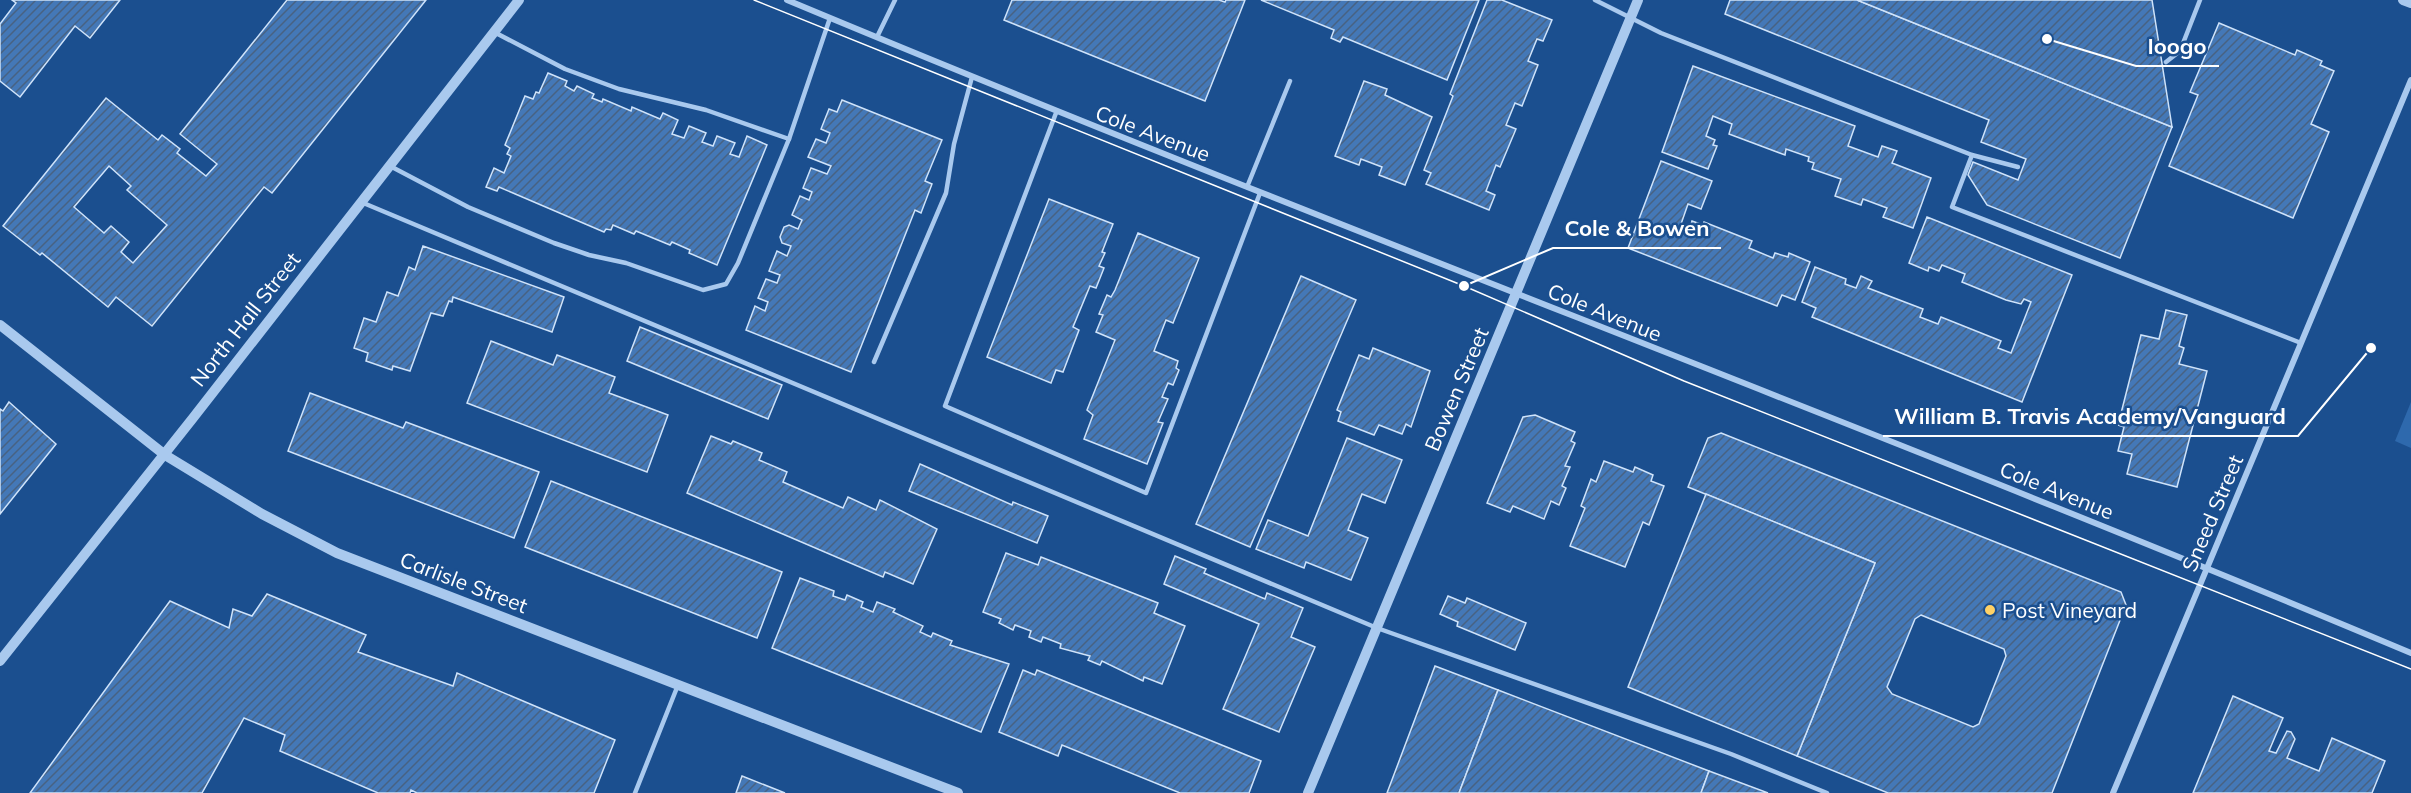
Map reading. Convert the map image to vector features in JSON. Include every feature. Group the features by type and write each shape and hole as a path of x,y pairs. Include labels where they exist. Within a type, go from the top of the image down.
{"street":[{"name":"North Hall Street","path":"0,661 165,455 519,0"},
{"name":"Cole Avenue","path":"787,0 1056,112 2206,567 2411,653"},
{"name":"Bowen Street","path":"1308,793 1638,0"},
{"path":"2403,0 2411,3"},
{"name":"Sneed Street","path":"2113,793 2411,80"},
{"name":"Carlisle Street","path":"0,325 165,455 262,514 337,553 955,793"}],"lane":[{"path":"877,37 895,0"},
{"path":"1595,0 1661,33 1972,155 2018,168"},
{"path":"2166,62 2180,51 2200,0"},
{"path":"390,166 468,207 554,243 589,255 626,263 703,290 726,284 789,139 831,18"},
{"path":"494,32 565,69 597,81 706,110 789,139"},
{"path":"874,362 946,193 954,144 972,77"},
{"path":"1247,187 1290,81"},
{"path":"1056,112 945,406 1146,493 1260,193"},
{"path":"1972,155 1952,207 2301,344"},
{"path":"361,202 1377,628 1731,754 1827,793"},
{"path":"635,793 678,685"}],"shaded area":[{"path":"2411,402 2411,448 2395,441"}],"building":[{"path":"12,0 120,0 90,38 75,26 20,97 0,81 0,24 16,3"},
{"path":"287,0 426,0 272,193 264,187 152,326 116,297 108,307 42,253 40,255 3,226 106,98 158,140 162,135 180,149 177,153 206,176 217,164 180,134","holes":["109,166 131,186 127,190 167,225 133,263 121,252 129,242 111,226 104,233 74,207"]},
{"path":"1012,0 1219,0 1225,2 1226,0 1245,0 1205,101 1004,20"},
{"path":"1261,0 1479,0 1447,80 1343,37 1340,42 1331,38 1334,30"},
{"path":"1487,0 1502,0 1552,20 1543,41 1537,39 1528,61 1538,65 1522,106 1515,103 1506,125 1516,129 1500,167 1496,165 1486,191 1495,195 1489,210 1426,184 1431,173 1424,170 1453,96 1450,94"},
{"path":"1730,0 1857,0 2172,127 2120,258 1987,205 1968,175 1973,162 2018,180 2026,159 1981,142 1989,120 1725,14"},
{"path":"1857,0 2152,0 2172,127"},
{"path":"2219,23 2295,55 2297,50 2322,61 2320,65 2334,71 2311,124 2329,132 2293,218 2169,166 2198,95 2190,92"},
{"path":"1693,66 1855,126 1848,146 1878,157 1882,146 1897,151 1892,163 1931,178 1913,228 1883,217 1887,208 1863,199 1861,205 1835,196 1841,179 1812,169 1814,163 1808,161 1809,157 1786,149 1785,155 1729,134 1732,124 1713,116 1706,136 1715,140 1713,145 1717,146 1708,169 1662,152"},
{"path":"548,73 567,81 565,86 574,91 577,86 594,94 592,98 602,102 603,99 631,111 632,107 660,119 663,113 678,120 672,134 684,138 689,126 706,133 702,142 713,146 717,136 735,143 730,154 739,157 747,136 767,145 717,265 689,253 690,250 672,242 670,245 636,231 634,234 613,225 611,230 606,229 604,232 499,187 497,191 486,187 494,168 504,173 511,156 507,154 510,148 505,145 525,96 533,99 536,92 539,93"},
{"path":"1364,81 1387,89 1385,95 1432,117 1405,185 1379,175 1382,167 1361,159 1359,165 1335,156"},
{"path":"842,100 942,140 925,181 932,184 921,213 915,210 851,372 746,330 755,306 765,311 768,302 758,298 766,279 777,283 780,275 769,271 777,251 787,256 791,246 782,243 780,237 784,227 789,225 798,229 802,220 792,215 800,196 809,200 812,192 803,188 811,168 827,174 831,166 808,157 816,139 826,143 830,133 821,129 829,109 837,112"},
{"path":"1661,161 1712,181 1701,209 1688,204 1681,224 1690,228 1692,221 1703,225 1704,222 1752,241 1749,248 1773,258 1775,253 1788,257 1789,253 1810,262 1795,300 1782,295 1777,306 1628,248"},
{"path":"1049,199 1113,224 1099,266 1104,268 1096,288 1090,286 1073,327 1079,330 1063,372 1056,370 1051,383 987,357"},
{"path":"1927,217 2072,275 2022,402 1812,317 1816,308 1802,302 1815,267 1846,279 1845,284 1856,288 1861,276 1872,281 1868,288 1923,309 1920,317 1938,324 1941,317 2001,341 1998,348 2011,353 2031,302 2024,299 2021,304 2006,300 1962,282 1965,274 1942,265 1939,271 1929,267 1928,271 1909,263"},
{"path":"1138,233 1199,258 1173,323 1166,320 1154,351 1178,361 1176,368 1179,370 1173,385 1168,383 1162,397 1168,399 1158,422 1163,423 1147,464 1084,439 1093,415 1087,410 1115,340 1096,332 1103,315 1099,314 1107,295 1111,297 1115,290"},
{"path":"423,246 564,297 552,332 453,297 443,316 431,313 410,371 393,366 392,370 366,361 368,353 354,348 364,318 376,322 387,292 398,296 409,267 415,270"},
{"path":"1301,276 1356,300 1250,547 1196,524"},
{"path":"2166,310 2187,315 2179,346 2184,348 2179,364 2207,371 2177,487 2127,474 2132,454 2118,451 2124,427 2118,425 2141,335 2159,339"},
{"path":"640,327 782,385 768,419 627,361"},
{"path":"491,341 553,365 557,355 615,377 609,393 668,415 647,472 467,403"},
{"path":"1373,348 1430,371 1411,427 1406,424 1402,434 1379,425 1374,435 1338,421 1341,412 1337,410 1359,355 1369,359"},
{"path":"310,393 403,428 406,422 539,472 514,538 288,451"},
{"path":"9,402 56,444 0,514 0,409 3,411"},
{"path":"1535,415 1575,432 1571,441 1575,443 1565,466 1570,467 1562,486 1566,488 1559,505 1551,501 1544,519 1513,506 1510,512 1487,503 1523,417"},
{"name":"Post Vineyard","path":"1721,433 2121,592 2126,605 2052,793 1888,793 1797,756 1875,563 1688,487 1708,438","holes":["1921,615 2004,649 2006,656 1979,724 1973,727 1892,694 1887,687 1915,619"]},
{"path":"711,436 731,444 733,441 762,453 759,460 787,472 783,482 843,508 848,497 876,510 880,500 937,529 913,584 885,572 883,577 687,493"},
{"path":"1347,438 1402,460 1385,503 1362,494 1348,530 1368,538 1351,580 1306,562 1304,568 1256,549 1268,520 1308,536"},
{"path":"1604,461 1633,472 1635,467 1653,475 1651,481 1664,486 1649,525 1643,522 1625,567 1570,546 1585,508 1581,506 1591,479 1596,482"},
{"path":"920,464 1012,505 1013,502 1048,516 1037,543 909,491"},
{"path":"551,481 782,572 757,638 525,547"},
{"path":"1706,494 1875,563 1797,756 1628,687"},
{"path":"1006,553 1038,565 1041,557 1158,603 1154,613 1185,626 1162,684 1144,677 1143,681 1102,661 1100,665 1088,660 1090,656 1060,648 1061,644 1043,637 1041,642 1029,637 1031,631 1015,625 1013,630 999,623 1001,619 983,612"},
{"path":"1175,556 1206,569 1204,573 1265,599 1267,593 1303,608 1291,637 1315,647 1279,732 1223,709 1259,624 1164,584"},
{"path":"800,578 834,591 833,596 845,600 847,595 863,602 861,607 873,612 877,602 895,609 893,612 923,626 920,632 931,637 933,633 952,641 950,645 1009,664 981,732 772,648"},
{"path":"267,594 366,635 358,652 453,686 457,673 615,740 594,793 417,793 411,790 410,793 378,793 280,751 285,735 244,718 202,793 30,793 170,601 229,628 233,609 252,616"},
{"path":"1448,596 1465,603 1467,598 1526,623 1515,650 1457,626 1458,622 1440,614"},
{"path":"1435,666 1498,690 1459,793 1387,793"},
{"path":"1023,670 1035,675 1037,670 1261,761 1249,793 1180,793 1062,745 1058,756 999,732"},
{"path":"1498,690 1709,771 1701,793 1459,793"},
{"path":"2233,696 2283,718 2269,751 2276,753 2287,731 2291,732 2295,739 2287,758 2319,771 2332,738 2385,761 2372,793 2193,793"},
{"path":"1709,771 1768,793 1701,793"},
{"path":"742,776 785,793 736,793"}],"tram line":[{"path":"754,0 1464,286 1684,381 2411,669"}],"place":[{"name":"Ioogo","path":"2047,39"},
{"name":"Cole & Bowen","path":"1464,286"},
{"name":"William B. Travis Academy/Vanguard","path":"2371,348"},
{"name":"Post Vineyard","path":"1990,610"}]}
